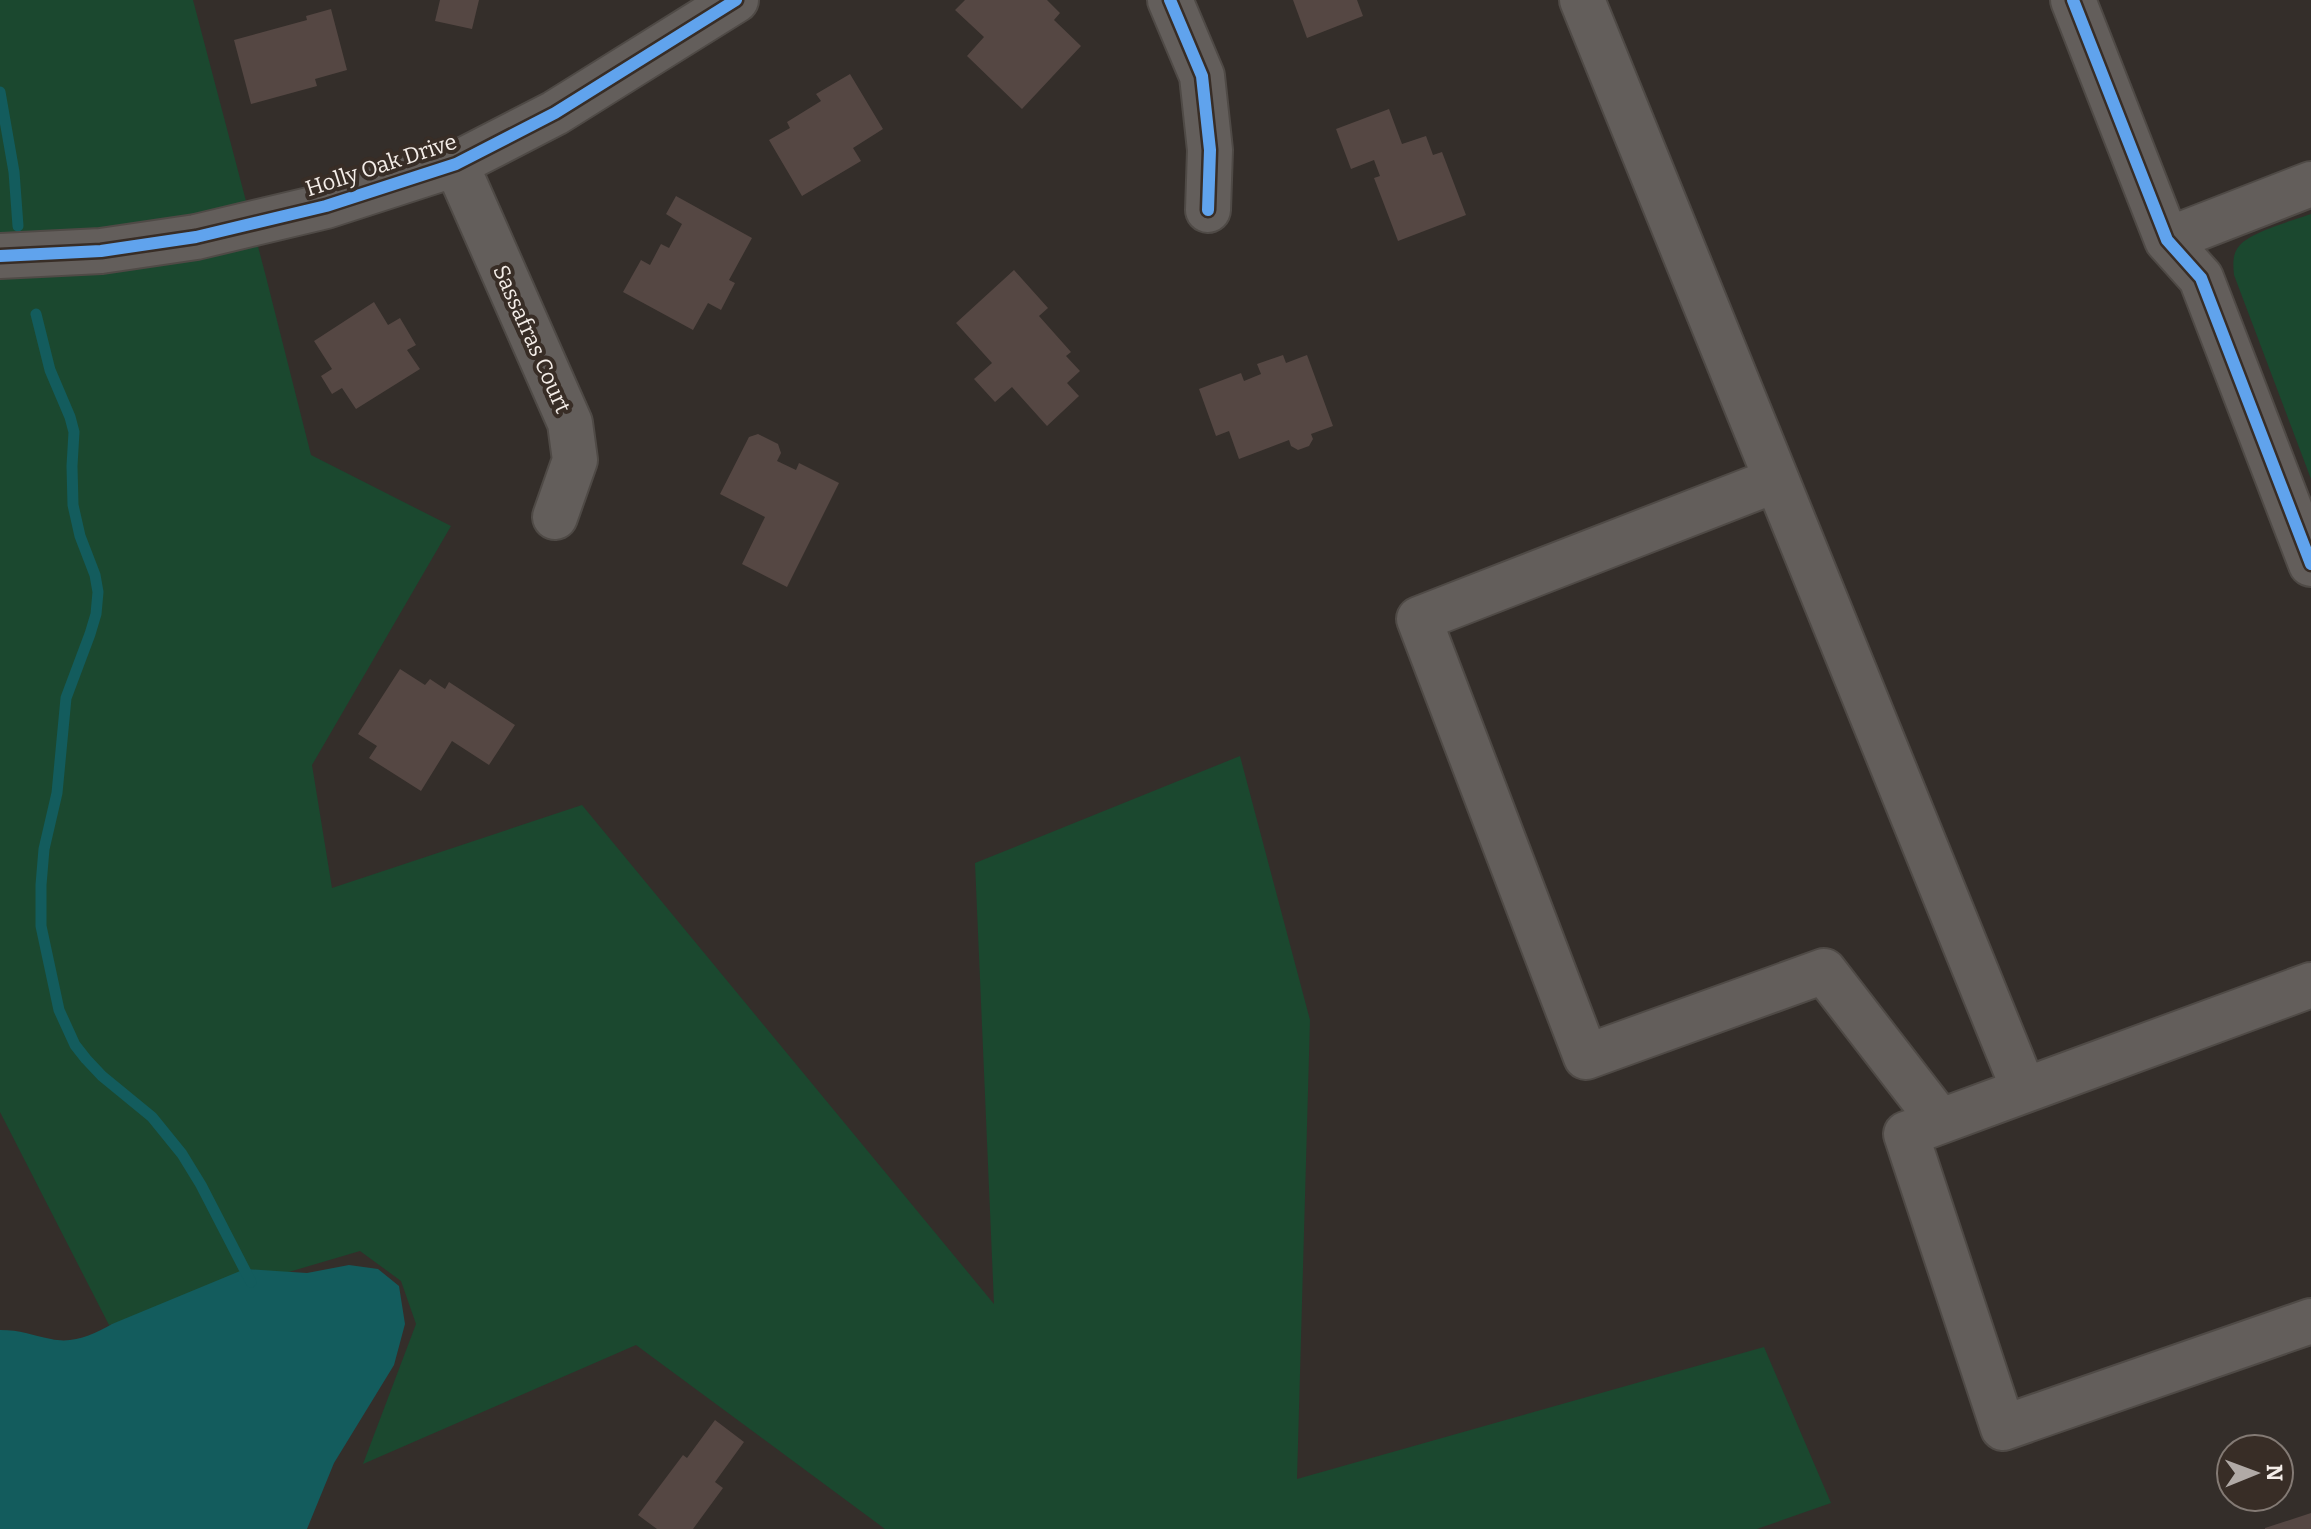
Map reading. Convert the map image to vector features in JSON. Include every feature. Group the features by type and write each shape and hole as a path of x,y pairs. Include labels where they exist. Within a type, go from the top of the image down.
{"street":[{"path":"1170,0 1202,76 1210,150 1208,210"},
{"path":"1582,0 2024,1090"},
{"path":"2073,0 2167,240 2201,278 2311,564"},
{"name":"Holly Oak Drive","path":"0,256 101,251 196,237 326,206 456,164 555,113 710,7"},
{"name":"Sassafras Court","path":"456,164 570,423 575,460 555,517"},
{"path":"2167,240 2311,184"},
{"path":"1776,480 1419,619 1586,1057 1824,971 1940,1121"},
{"path":"2311,985 1906,1134 2003,1428 2311,1321"}],"green space":[{"path":"0,0 193,0 311,455 451,526 312,765 332,888 582,805 994,1304 975,863 1240,756 1310,1020 1297,1479 1764,1347 1831,1503 1757,1529 885,1529 636,1345 363,1464 416,1324 401,1281 360,1251 109,1325 0,1112"},
{"path":"2311,214 2311,479 2234,275 2233,263 2236,252 2246,240"}],"water":[{"path":"349,1265 378,1269 399,1286 405,1324 394,1365 334,1463 307,1529 0,1529 0,1330 59,1340 75,1339 245,1269 307,1273"}],"building":[{"path":"440,0 479,0 472,29 435,21"},
{"path":"965,0 1047,0 1060,13 1054,20 1081,46 1022,109 967,56 984,37 955,10"},
{"path":"1293,0 1357,0 1363,16 1307,38"},
{"path":"331,9 347,70 315,79 317,86 251,104 234,40 307,20 306,16"},
{"path":"850,74 883,129 853,148 861,161 802,196 769,140 790,128 787,122 821,101 816,94"},
{"path":"1389,109 1402,144 1426,136 1433,155 1442,152 1466,215 1398,241 1374,178 1380,176 1374,160 1351,169 1336,129"},
{"path":"676,196 752,238 729,280 735,283 721,310 708,303 693,330 623,292 641,260 650,265 661,244 669,248 682,224 666,214"},
{"path":"1014,270 1048,308 1039,316 1071,352 1066,356 1080,371 1067,383 1079,396 1047,426 1012,387 995,402 974,379 992,363 956,323"},
{"path":"374,302 388,325 400,318 416,345 407,350 420,369 356,409 342,388 332,394 321,376 332,369 314,341"},
{"path":"1283,355 1286,363 1307,355 1333,426 1311,434 1313,439 1309,446 1298,450 1291,446 1289,440 1239,459 1229,431 1216,436 1199,389 1241,373 1244,381 1261,374 1257,364"},
{"path":"758,434 778,444 781,453 777,461 796,470 799,463 839,483 787,587 742,564 765,517 720,494 749,437"},
{"path":"400,669 425,685 430,679 445,689 449,682 515,725 489,765 452,741 421,791 369,758 377,746 358,734"},
{"path":"715,1420 744,1442 715,1482 723,1488 693,1529 657,1529 638,1515 683,1455 687,1458"},
{"path":"2311,1513 2311,1529 2265,1529 2265,1528"}],"waterway":[{"path":"0,92 14,172 18,226"},
{"path":"36,314 50,370 74,432 73,505 98,592 90,634 66,698 57,793 44,849 41,926 59,1010 75,1045 86,1059 152,1117 182,1154 251,1282"}],"cycle path":[{"path":"0,256 101,251 196,237 326,206 456,164 555,113 736,0"},
{"path":"1170,0 1202,76 1210,150 1208,210"},
{"path":"2073,0 2167,240 2201,278 2311,564"}]}
